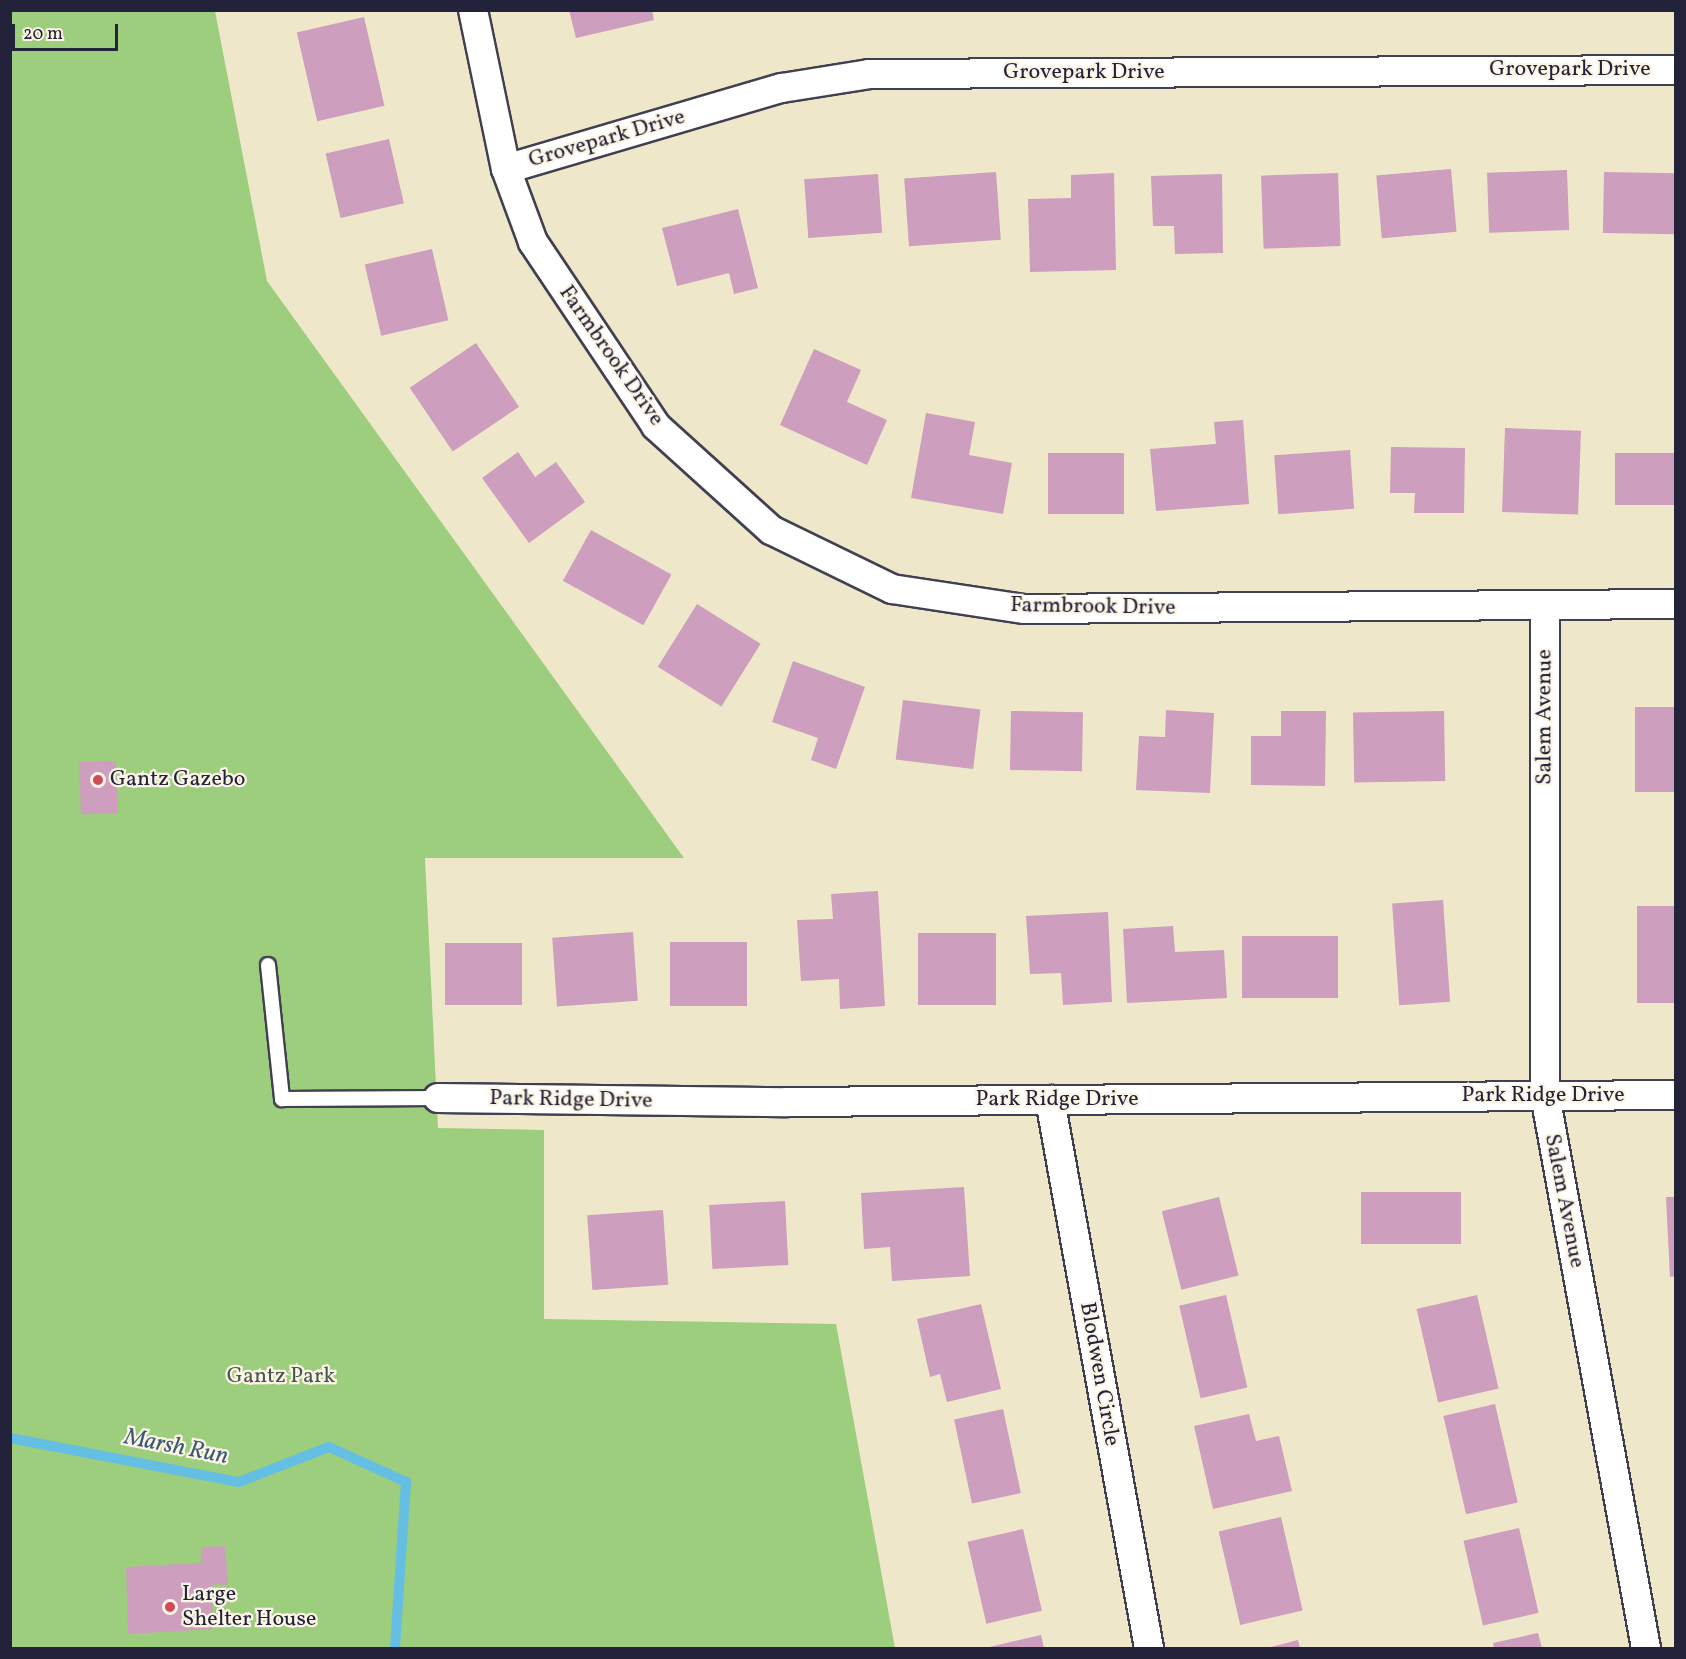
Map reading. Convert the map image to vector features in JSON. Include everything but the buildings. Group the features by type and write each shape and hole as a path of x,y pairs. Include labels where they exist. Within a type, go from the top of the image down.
{"street":[{"name":"Farmbrook Drive","path":"474,10 506,169 532,242 656,426 771,530 892,589 1024,609 1663,604"},
{"name":"Grovepark Drive","path":"506,169 782,88 869,74 1676,70"},
{"name":"Salem Avenue","path":"1545,605 1545,1095 1646,1648"},
{"name":"Park Ridge Drive","path":"438,1098 1050,1100 1676,1095"},
{"name":"Blodwen Circle","path":"1050,1100 1149,1648"}],"lane":[{"path":"268,964 282,1099 438,1098"}],"green space":[{"name":"Gantz Park","path":"11,11 215,11 267,281 684,858 425,858 438,1128 544,1130 544,1319 836,1324 895,1648 11,1648"}],"waterway":[{"name":"Marsh Run","path":"10,1438 239,1482 329,1447 406,1482 395,1648"}],"place":[{"name":"Gantz Gazebo","path":"98,780"},
{"name":"Large Shelter House","path":"170,1607"}]}
